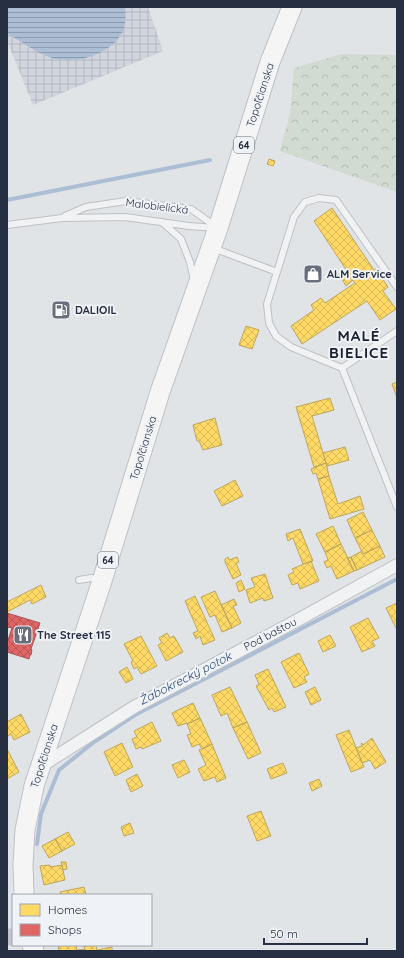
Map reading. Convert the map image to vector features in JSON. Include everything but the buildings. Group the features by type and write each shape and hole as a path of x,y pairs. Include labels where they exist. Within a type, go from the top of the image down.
{"main road":[{"name":"Topoľčianska","path":"24,894 22,864 25,830 33,792 102,581 160,392 218,228 270,62 292,7"}],"street":[{"name":"Pod baštou","path":"41,766 134,707 296,621 397,565"}],"lane":[{"path":"397,287 336,200 319,198 305,202 294,217 267,304 269,323 276,336 291,347 342,368 397,507"},
{"name":"Malobielická","path":"62,218 86,207 126,201 191,209 218,228"},
{"name":"Malobielická","path":"7,225 62,218 125,217 189,226 218,228"},
{"name":"Malobielická","path":"162,222 181,239 190,262 196,287"},
{"path":"211,247 277,272"},
{"path":"342,368 397,331"},
{"path":"79,580 91,578 102,581"}],"shaded area":[{"path":"7,7 148,7 163,51 33,105 7,41"}],"green space":[{"path":"342,54 397,55 397,192 280,151 290,113 294,68"}],"water":[{"path":"7,7 125,7 126,16 123,32 112,45 105,50 90,57 64,60 43,55 7,34"}],"waterway":[{"path":"7,200 210,160"},
{"name":"Žabokrecký potok","path":"37,844 41,814 59,770 94,742 135,715 397,579"}],"place":[{"name":"ALM Service","path":"313,274"},
{"name":"DALIOIL","path":"61,310"},
{"name":"The Street 115","path":"23,635"}],"district":[{"name":"MALÉ BIELICE","path":"359,344"}]}
